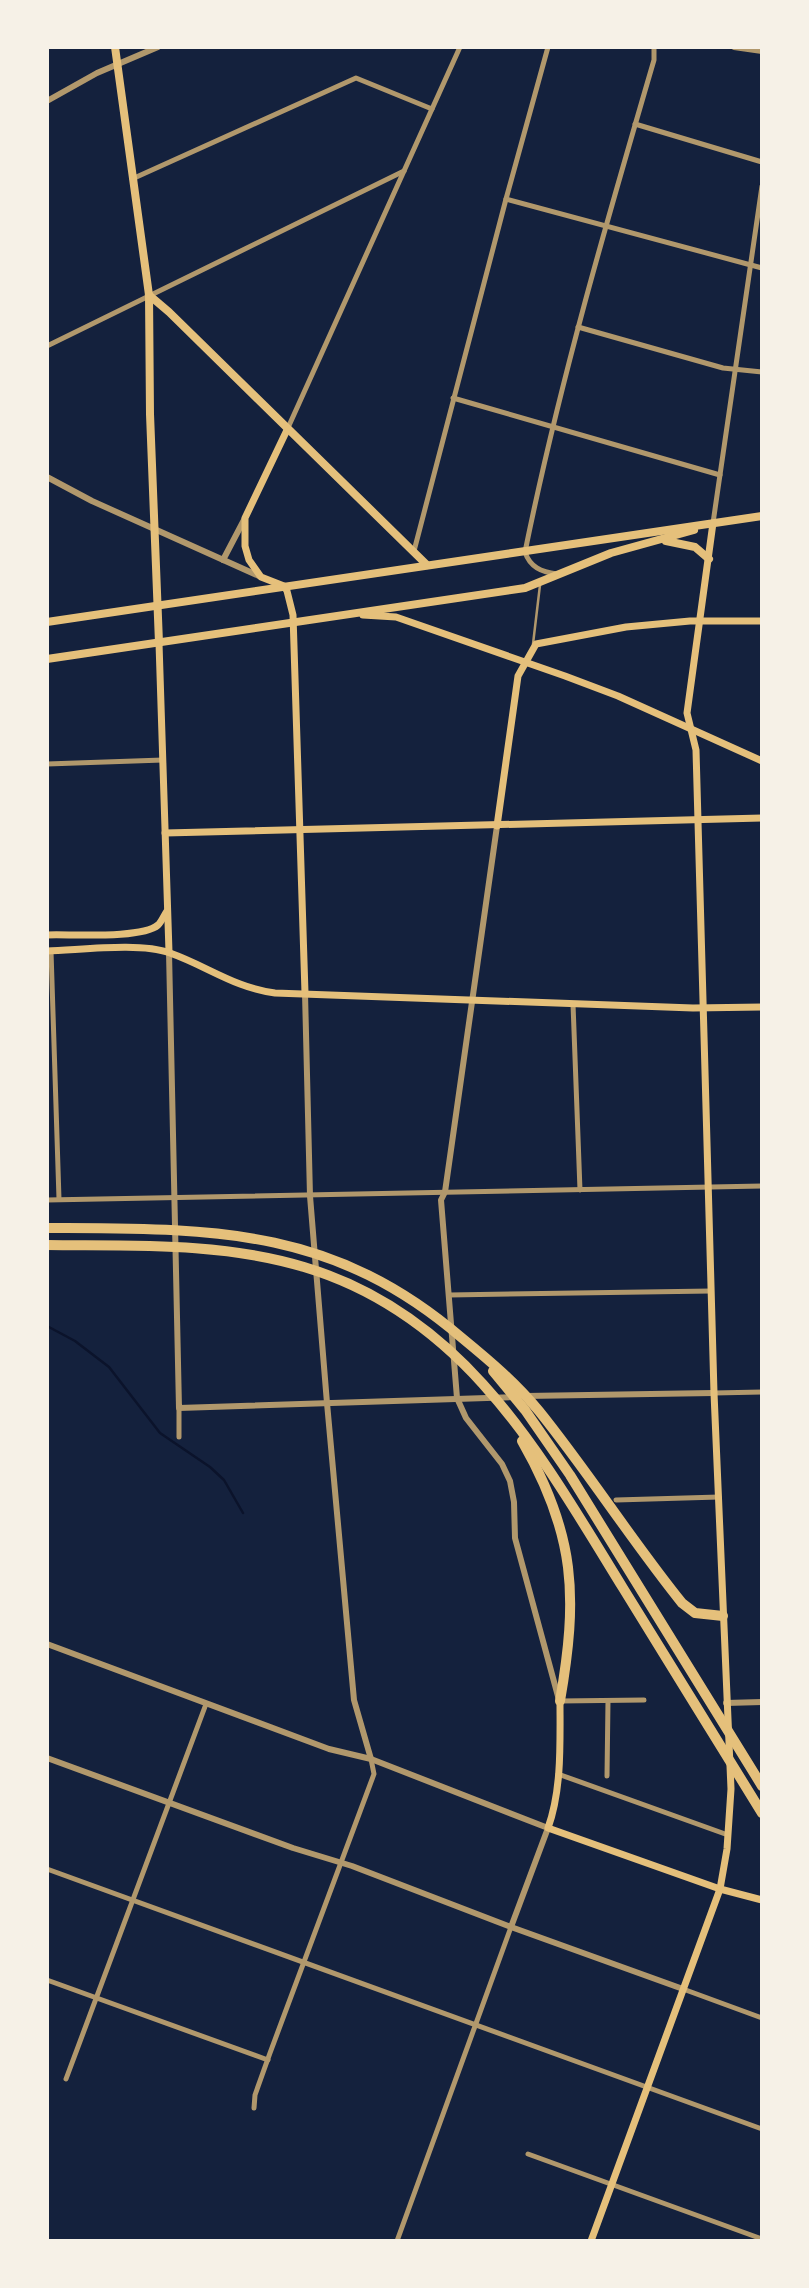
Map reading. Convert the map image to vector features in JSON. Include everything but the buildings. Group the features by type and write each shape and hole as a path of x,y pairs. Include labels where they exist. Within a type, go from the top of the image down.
{"highway":[{"path":"47,1228 190,1230 258,1238 330,1257 385,1283 439,1318 465,1339 538,1410 682,1603 695,1613 723,1616"},
{"path":"47,1245 191,1248 258,1256 332,1277 388,1304 440,1341 483,1384 541,1458 762,1813"},
{"path":"510,1384 586,1500 762,1786"},
{"path":"504,1410 544,1483 556,1510 565,1543 570,1593 559,1702"}],"main road":[{"path":"115,47 149,295 154,529 169,952"},
{"path":"149,295 427,565"},
{"path":"287,430 246,518 245,546 249,560 261,577 284,586 290,596 305,993"},
{"path":"47,622 762,516"},
{"path":"47,659 525,588 611,553 713,523"},
{"path":"591,2241 720,1889 728,1835 731,1789 714,1393 696,750 687,713 713,523"},
{"path":"656,540 695,547 709,559"},
{"path":"341,615 396,617 524,661 618,696 762,760"},
{"path":"496,826 518,676 524,661 539,643 626,627 701,621 762,621"},
{"path":"165,834 762,818"},
{"path":"47,935 128,934 145,931 158,925 168,910"},
{"path":"49,951 137,948 169,952 238,985 275,993 702,1008 762,1007"},
{"path":"559,1702 558,1774 553,1814 548,1828 720,1889 762,1900"}],"street":[{"path":"47,101 117,63 158,47"},
{"path":"287,430 460,47"},
{"path":"414,551 548,47"},
{"path":"561,574 536,568 528,561 525,552 551,427 654,60 654,47"},
{"path":"734,47 762,51"},
{"path":"132,179 356,78 432,109"},
{"path":"635,124 762,162"},
{"path":"47,346 404,171"},
{"path":"713,523 762,186"},
{"path":"506,200 750,267 762,268"},
{"path":"578,327 723,368 762,372"},
{"path":"453,398 720,475"},
{"path":"47,477 261,577"},
{"path":"223,560 246,518"},
{"path":"47,764 163,760"},
{"path":"496,826 445,1192 440,1200 457,1398 466,1418 502,1464 510,1481 514,1502 515,1538 559,1702 644,1700"},
{"path":"49,951 59,1199"},
{"path":"169,952 179,1437"},
{"path":"254,2108 255,2095 374,1774 354,1700 327,1403 310,1196 305,993"},
{"path":"573,1004 580,1190"},
{"path":"47,1200 762,1186"},
{"path":"449,1295 711,1291"},
{"path":"178,1408 457,1398 762,1392"},
{"path":"616,1500 719,1497"},
{"path":"47,1644 329,1749 371,1759 548,1828 397,2241"},
{"path":"607,1776 608,1701"},
{"path":"726,1703 762,1702"},
{"path":"66,2079 206,1704"},
{"path":"47,1758 293,1848 343,1863 762,2018"},
{"path":"558,1774 728,1835"},
{"path":"47,1869 762,2129"},
{"path":"47,1980 268,2060"},
{"path":"528,2154 762,2239"}],"lane":[{"path":"533,648 541,582"}],"waterway":[{"path":"47,1326 75,1341 109,1367 160,1433 210,1467 224,1480 243,1513"}]}
